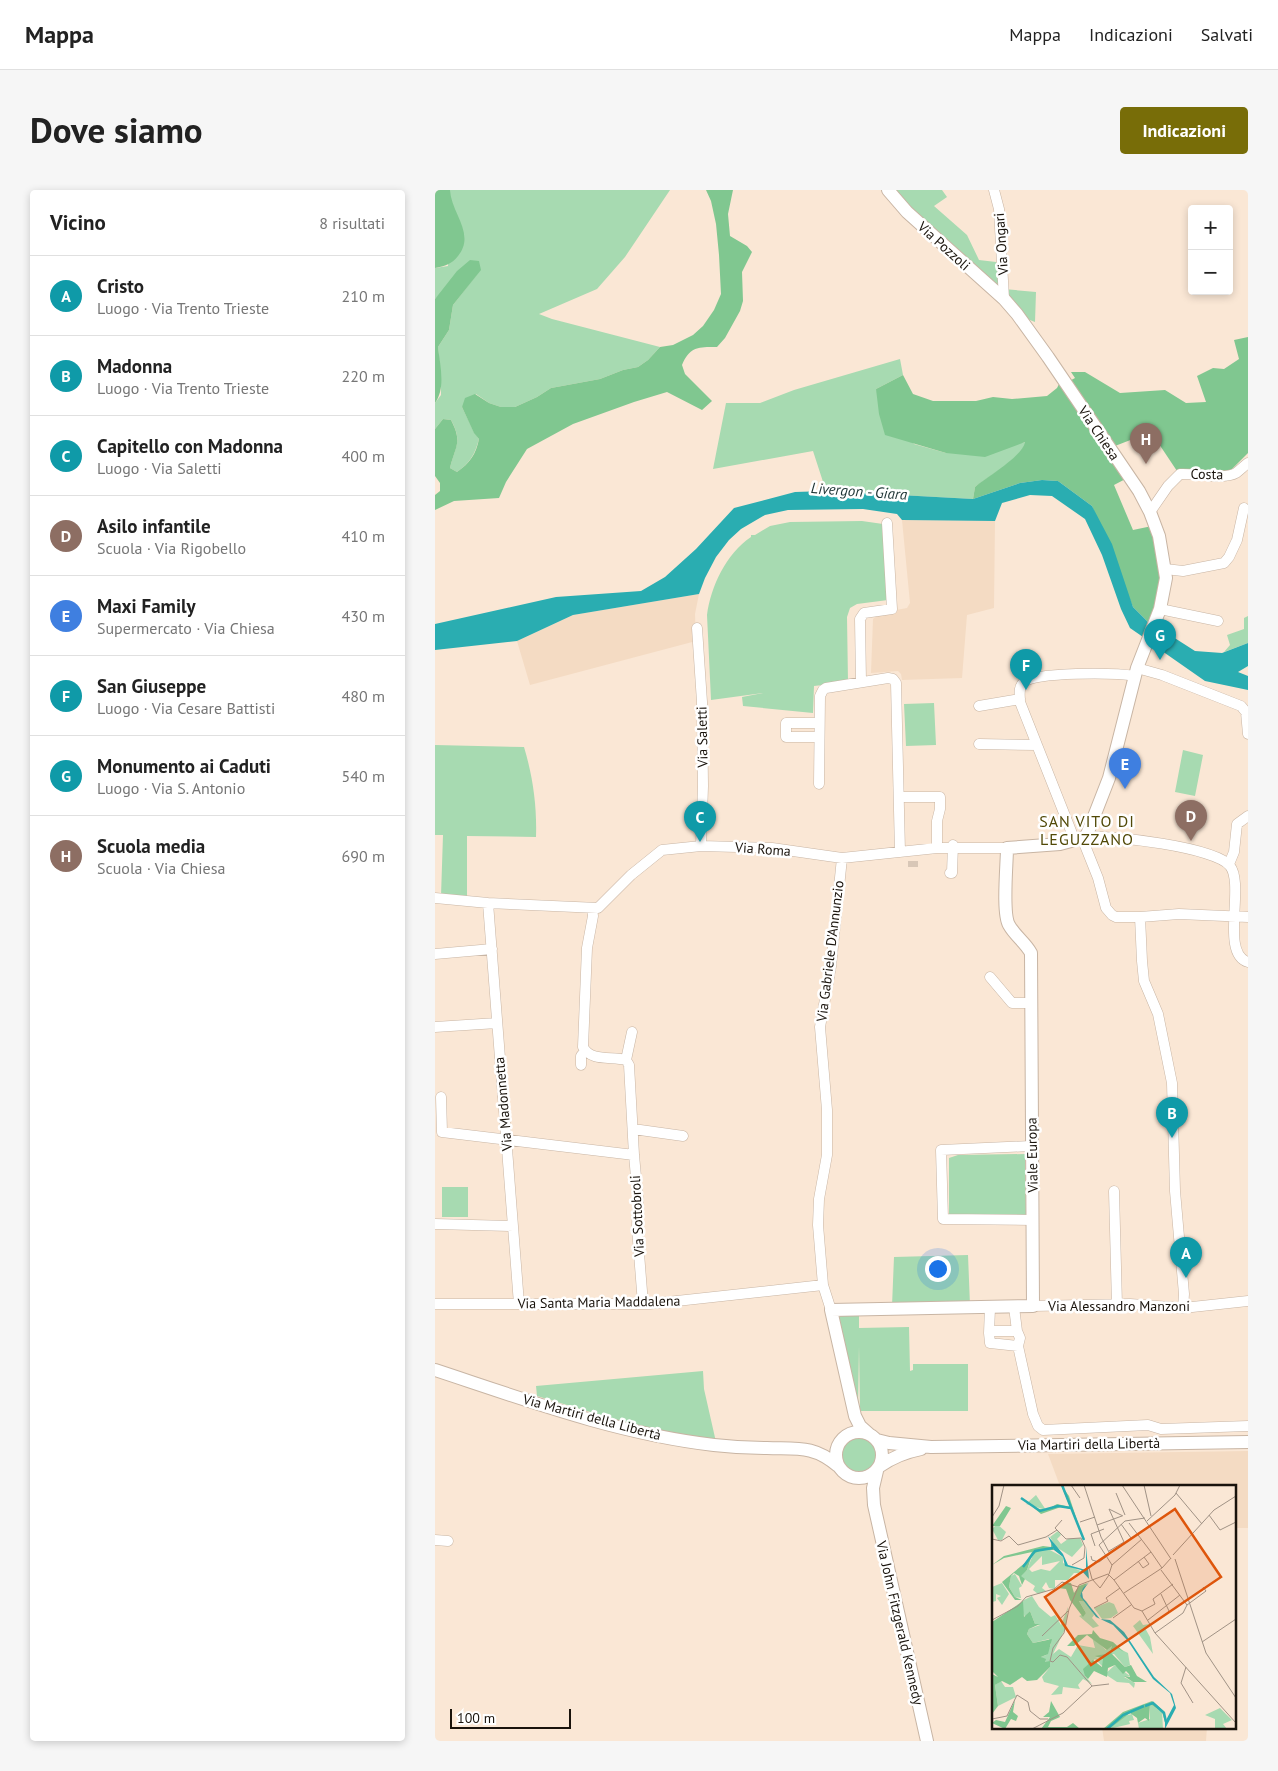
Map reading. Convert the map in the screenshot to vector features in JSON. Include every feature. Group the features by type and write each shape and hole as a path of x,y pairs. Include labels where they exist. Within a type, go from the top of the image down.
{"main road":[{"name":"Via Pozzoli","path":"887,190 907,212 1004,299"},
{"name":"Via Chiesa","path":"1004,299 1048,357 1139,492 1150,512 1159,536 1165,569 1166,578 1160,609 1136,672 1109,778 1081,838"},
{"name":"Via Roma","path":"1007,848 1060,844 1081,838"},
{"name":"Viale Europa","path":"1007,848 1006,898 1008,924 1031,952 1033,1306"},
{"name":"Via Alessandro Manzoni","path":"831,1310 1033,1306"},
{"name":"Via Gabriele D'Annunzio","path":"831,1310 857,1421 873,1437"},
{"name":"Via Martiri della Libertà","path":"435,1370 565,1412 657,1436 716,1446 800,1448 820,1453 838,1466"},
{"name":"Via Gabriele D'Annunzio","path":"843,1438 849,1422 851,1400"},
{"path":"800,1448 828,1444 853,1433 861,1432 873,1437 883,1452 878,1468 867,1477 856,1478 849,1476 838,1466 836,1451 843,1438"},
{"name":"Via Martiri della Libertà","path":"873,1437 889,1443 931,1447 1248,1442"},
{"name":"Via Martiri della Libertà","path":"878,1468 889,1460 908,1452 931,1447"},
{"name":"Via John Fitzgerald Kennedy","path":"878,1468 873,1488 874,1504 927,1741"},
{"name":"Via John Fitzgerald Kennedy","path":"856,1478 874,1504"}],"street":[{"name":"Via Ongari","path":"994,190 999,209 1004,299"},
{"name":"Costa","path":"1150,512 1159,497 1180,474 1223,477 1235,474 1248,463"},
{"path":"1165,569 1183,571 1224,563 1237,540 1244,508"},
{"path":"861,682 860,619 864,613 892,610 887,523"},
{"path":"1160,609 1218,621"},
{"name":"Via Saletti","path":"697,628 702,702 703,786 701,846"},
{"path":"1248,734 1246,712 1241,706 1162,675 1136,672 1042,676 1029,679 1022,684 1019,691 1020,699 1037,745 1081,838 1097,878 1106,908 1112,915 1116,917 1140,917 1179,914 1248,917"},
{"path":"819,784 820,696 823,690 861,682 893,679 896,683 900,852"},
{"path":"979,706 1020,699"},
{"path":"819,723 786,723 786,737 819,737"},
{"path":"979,744 1037,745"},
{"path":"899,797 941,797 941,809 937,821 937,848"},
{"path":"1229,864 1234,852 1237,824 1248,816"},
{"path":"1081,838 1101,835 1134,838 1214,854 1229,864 1233,870 1235,884 1236,952 1241,959 1248,962"},
{"name":"Via Roma","path":"595,908 662,850 701,846 772,848 842,858 953,846 1007,848"},
{"path":"950,873 952,873 953,846"},
{"name":"Via Gabriele D'Annunzio","path":"831,1310 823,1285 818,1225 819,1199 827,1155 827,1119 820,1027 831,966 842,858"},
{"path":"435,898 489,903 595,908 587,953 583,1047 592,1056 626,1060"},
{"name":"Via Madonnetta","path":"489,903 519,1304"},
{"path":"1140,917 1144,981 1159,1014 1172,1083 1175,1191 1184,1294 1183,1308"},
{"path":"435,954 492,949"},
{"path":"990,977 1012,1002 1030,1003"},
{"path":"435,1027 497,1023"},
{"name":"Via Sottobroli","path":"632,1032 626,1060 629,1065 638,1199 637,1228 643,1304"},
{"path":"581,1065 581,1056 585,1051"},
{"path":"441,1097 442,1132 506,1138 634,1155"},
{"path":"633,1129 683,1136"},
{"path":"1031,1146 941,1150 943,1219 1033,1220"},
{"path":"1114,1191 1117,1305"},
{"path":"435,1224 513,1226"},
{"name":"Via Santa Maria Maddalena","path":"435,1304 643,1304 823,1285"},
{"name":"Via Alessandro Manzoni","path":"1033,1306 1117,1305 1183,1308 1248,1301"},
{"path":"1014,1307 1017,1331 1020,1338 1018,1346 1033,1414 1038,1426 1043,1430 1148,1425 1161,1428 1248,1426"},
{"path":"989,1308 990,1343 1018,1346"},
{"path":"989,1333 992,1331 1017,1331"},
{"path":"435,1540 448,1541"}],"shaded area":[{"path":"902,520 995,521 994,608 967,615 962,678 902,680 901,674 898,671 871,673 873,619 880,613 907,608 910,603"},
{"path":"699,594 695,614 696,641 530,685 517,641 573,615"},
{"path":"1248,1451 1248,1528 1235,1528 1235,1485 1060,1485 1048,1454"},
{"path":"1102,1728 1207,1728 1206,1741 1104,1741"}],"green space":[{"path":"435,190 450,190 451,199 464,232 464,240 463,248 456,259 435,268"},
{"path":"450,190 670,190 625,257 597,289 539,314 660,347 648,360 638,367 623,370 600,379 551,388 515,407 501,407 489,403 476,394 462,407 479,439 471,458 457,472 450,468 457,444 455,427 451,420 443,419 435,429 435,403 441,395 438,347 449,330 453,305 478,273 442,292 435,299 435,268 448,266"},
{"path":"706,190 733,190 728,214 730,236 747,246 752,252 742,272 743,301 740,311 725,338 717,347 700,348 692,351 688,354 682,365 685,374 712,401 702,410 667,392 573,424 527,449 506,482 499,498 454,501 435,510 435,495 440,491 440,483 435,476 435,429 443,419 451,420 457,434 457,444 450,468 457,472 472,458 478,444 479,439 474,433 462,407 465,398 475,394 489,403 501,407 515,407 551,388 600,379 623,370 638,367 648,360 660,347 673,345 693,335 703,326 714,310 721,294 716,224 711,201"},
{"path":"883,190 942,190 947,197 934,206 967,235 979,260 996,262 1004,289 1036,292 1035,322 1017,315"},
{"path":"470,260 479,261 481,270 453,305 449,330 438,347 441,383 435,403 435,299 457,271"},
{"path":"1248,337 1248,453 1232,469 1223,474 1179,474 1151,432 1115,446 1135,474 1114,485 1133,530 1152,526 1162,551 1158,598 1149,623 1133,607 1092,506 1058,481 1042,480 1020,483 973,499 975,487 1018,454 1025,442 985,457 946,453 885,435 879,414 876,389 903,375 913,394 933,401 976,401 993,397 1012,399 1047,396 1057,388 1060,382 1062,385 1075,378 1071,372 1085,372 1120,393 1165,390 1186,403 1206,402 1197,376 1213,368 1224,369 1239,359 1234,340"},
{"path":"900,359 903,375 876,389 914,444 946,453 959,453 1026,442 1019,454 975,487 973,499 826,491 813,451 713,469 726,403 760,403 794,390"},
{"path":"862,521 883,524 888,600 857,604 850,608 847,617 848,682 814,686 813,713 743,706 742,697 763,693 711,700 707,615 716,582 734,552 751,535 755,535 770,526 790,522"},
{"path":"1248,616 1248,643 1224,652 1230,645 1227,635 1244,629 1244,618"},
{"path":"934,703 936,745 906,746 904,704"},
{"path":"435,745 524,747 530,769 535,803 536,837 467,836 467,898 441,896 443,835 435,835"},
{"path":"1183,750 1203,755 1195,796 1175,792"},
{"path":"1025,1154 1026,1215 949,1217 949,1158 958,1155"},
{"path":"442,1187 468,1187 468,1217 442,1217"},
{"path":"968,1255 970,1305 892,1306 894,1257"},
{"path":"844,1313 859,1313 859,1328 909,1327 910,1371 913,1370 913,1364 968,1364 968,1411 860,1411 859,1346 858,1410 837,1319"},
{"path":"703,1371 704,1389 716,1442 660,1433 537,1396 536,1386"},
{"path":"859,1438 866,1439 871,1443 875,1448 875,1462 871,1467 866,1471 859,1472 852,1471 847,1467 843,1462 842,1455 843,1448 847,1443 852,1439"}],"water":[{"path":"1042,480 1058,481 1092,506 1112,544 1133,607 1149,623 1143,637 1130,628 1121,609 1102,555 1085,519 1052,496 1030,495 1002,503 995,521 902,520 897,514 863,509 788,510 765,515 741,529 729,540 716,557 699,594 573,615 517,641 435,650 435,624 556,597 641,591 665,577 696,549 734,508 795,492 826,491 973,499 1020,483"},
{"path":"1159,628 1195,651 1222,653 1248,643 1248,666 1238,672 1248,676 1248,690 1205,681 1152,644"}],"tunnel":[{"path":"913,861 913,867"}],"place":[{"name":"Scuola media","path":"1146,464"},
{"name":"Monumento ai Caduti","path":"1160,660"},
{"name":"San Giuseppe","path":"1026,690"},
{"name":"Maxi Family","path":"1125,789"},
{"name":"Asilo infantile","path":"1191,841"},
{"name":"Capitello con Madonna","path":"700,842"},
{"name":"Madonna","path":"1172,1138"},
{"name":"Cristo","path":"1186,1278"}],"district":[{"name":"SAN VITO DI LEGUZZANO","path":"1087,830"}],"water label":[{"name":"Livergon - Giara","path":"859,491"}]}
